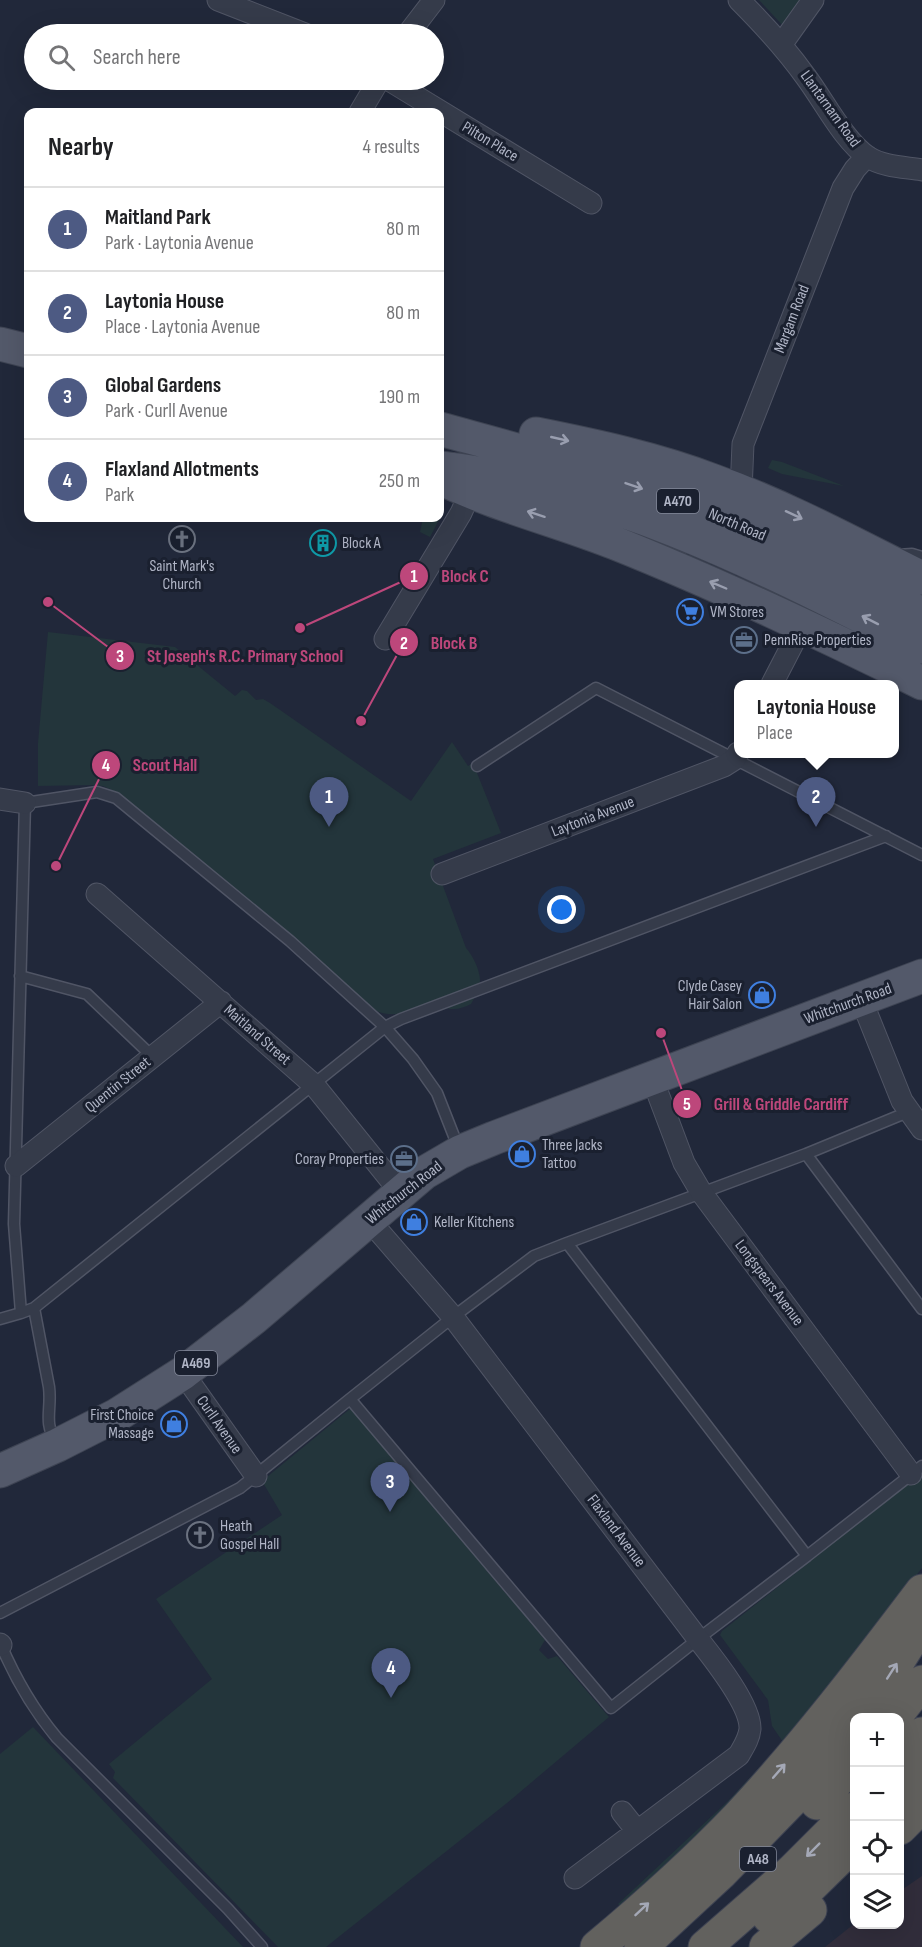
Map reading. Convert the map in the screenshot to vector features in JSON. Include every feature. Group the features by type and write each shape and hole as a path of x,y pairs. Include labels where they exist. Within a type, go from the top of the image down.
{"highway":[{"path":"597,1947 704,1852 743,1811 823,1719 922,1591"},
{"path":"863,1713 922,1623"},
{"path":"898,1713 922,1682"},
{"path":"641,1947 720,1874 792,1800 850,1730"},
{"path":"904,1755 922,1734"},
{"name":"A48","path":"654,1947 777,1841 850,1767"},
{"path":"904,1793 922,1773"},
{"path":"904,1824 922,1806"},
{"name":"A48","path":"705,1947 792,1871 850,1814"},
{"path":"724,1947 808,1889 850,1849"},
{"path":"766,1947 850,1875"}],"main road":[{"path":"0,344 24,350"},
{"path":"0,365 24,371"},
{"path":"444,427 483,424 554,438 677,468 741,491 922,578"},
{"name":"North Road","path":"444,429 554,475 642,517 731,552 922,647"},
{"name":"North Road","path":"444,468 485,473 554,475 655,493 755,532 922,614"},
{"path":"444,480 470,493 566,524 726,588 922,683"},
{"name":"Whitchurch Road","path":"0,1471 117,1415 183,1373 254,1318 424,1173 460,1152 922,976"}],"street":[{"path":"218,0 279,24"},
{"path":"416,24 434,0"},
{"name":"Llantarnam Road","path":"739,0 781,45 820,95 844,134 867,156 888,165 922,170"},
{"path":"781,45 813,0"},
{"path":"362,108 373,90"},
{"name":"Pilton Place","path":"405,90 435,108"},
{"name":"Pilton Place","path":"444,113 591,203"},
{"name":"Margam Road","path":"741,491 743,444 843,188 867,156"},
{"path":"384,639 461,513 470,493"},
{"path":"774,680 803,624"},
{"name":"Laytonia Avenue","path":"442,874 724,766 734,758"},
{"path":"0,799 25,802"},
{"name":"Maitland Street","path":"97,894 314,1085 401,1193"},
{"path":"861,999 902,1101 917,1121"},
{"name":"Quentin Street","path":"16,1166 221,1002"},
{"name":"Longspears Avenue","path":"652,1078 684,1163 702,1192 917,1470"},
{"name":"Flaxland Avenue","path":"369,1220 453,1317 722,1671 749,1719 750,1730 747,1742 739,1755 575,1878"},
{"name":"Curll Avenue","path":"183,1373 256,1476"},
{"path":"622,1812 637,1831"}],"lane":[{"path":"876,555 912,554 922,557"},
{"path":"477,766 596,688 734,755"},
{"path":"740,758 922,855"},
{"path":"21,1313 14,1224 25,802 96,792 116,798 290,941 385,1028 413,1059 437,1093 460,1152"},
{"path":"0,1319 34,1308 385,1028 401,1019 886,836"},
{"path":"20,976 87,994 153,1057"},
{"path":"0,1612 240,1488 453,1317 534,1256 806,1154 917,1121"},
{"path":"806,1154 922,1309"},
{"path":"567,1243 807,1556"},
{"path":"34,1308 49,1388 48,1424 58,1445"},
{"path":"350,1399 612,1708 917,1470"},
{"path":"0,1644 36,1713 57,1738 262,1947"}],"shaded area":[{"path":"759,0 807,0 786,29"},
{"path":"772,460 844,486 782,474 768,468"},
{"path":"422,522 438,522 430,537 420,532"},
{"path":"48,632 175,647 235,696 242,690 247,691 256,700 263,699 270,703 411,801 452,742 468,766 473,763 501,833 433,859 466,948 479,972 479,986 471,1004 452,1009 444,1007 438,999 399,1014 374,1010 269,917 118,793 103,786 94,785 38,786 38,743"},
{"path":"351,1408 545,1640 539,1650 548,1659 557,1656 609,1717 507,1803 326,1947 278,1947 113,1778 115,1772 109,1764 212,1679 156,1599 282,1515 262,1481"},
{"path":"922,1473 922,1568 759,1774 681,1851 620,1906 618,1904 728,1801 783,1742 772,1726 768,1700 720,1635 722,1631"},
{"path":"33,1727 243,1947 0,1947 0,1754"},
{"path":"922,1876 922,1947 825,1947 850,1927 850,1929 904,1929 904,1888"}],"place":[{"name":"Saint Mark's Church","path":"182,539"},
{"name":"Block A","path":"323,543"},
{"name":"St Joseph's R.C. Primary School","path":"48,602"},
{"name":"VM Stores","path":"690,612"},
{"name":"Block C","path":"300,628"},
{"name":"PennRise Properties","path":"744,640"},
{"name":"Block B","path":"361,721"},
{"name":"Maitland Park","path":"329,827"},
{"name":"Laytonia House","path":"816,827"},
{"name":"Scout Hall","path":"56,866"},
{"name":"Clyde Casey Hair Salon","path":"762,995"},
{"name":"Grill & Griddle Cardiff","path":"661,1033"},
{"name":"Three Jacks Tattoo","path":"522,1154"},
{"name":"Coray Properties","path":"404,1159"},
{"name":"Keller Kitchens","path":"414,1222"},
{"name":"First Choice Massage","path":"174,1424"},
{"name":"Global Gardens","path":"390,1512"},
{"name":"Heath Gospel Hall","path":"200,1535"},
{"name":"Flaxland Allotments","path":"391,1698"}]}
